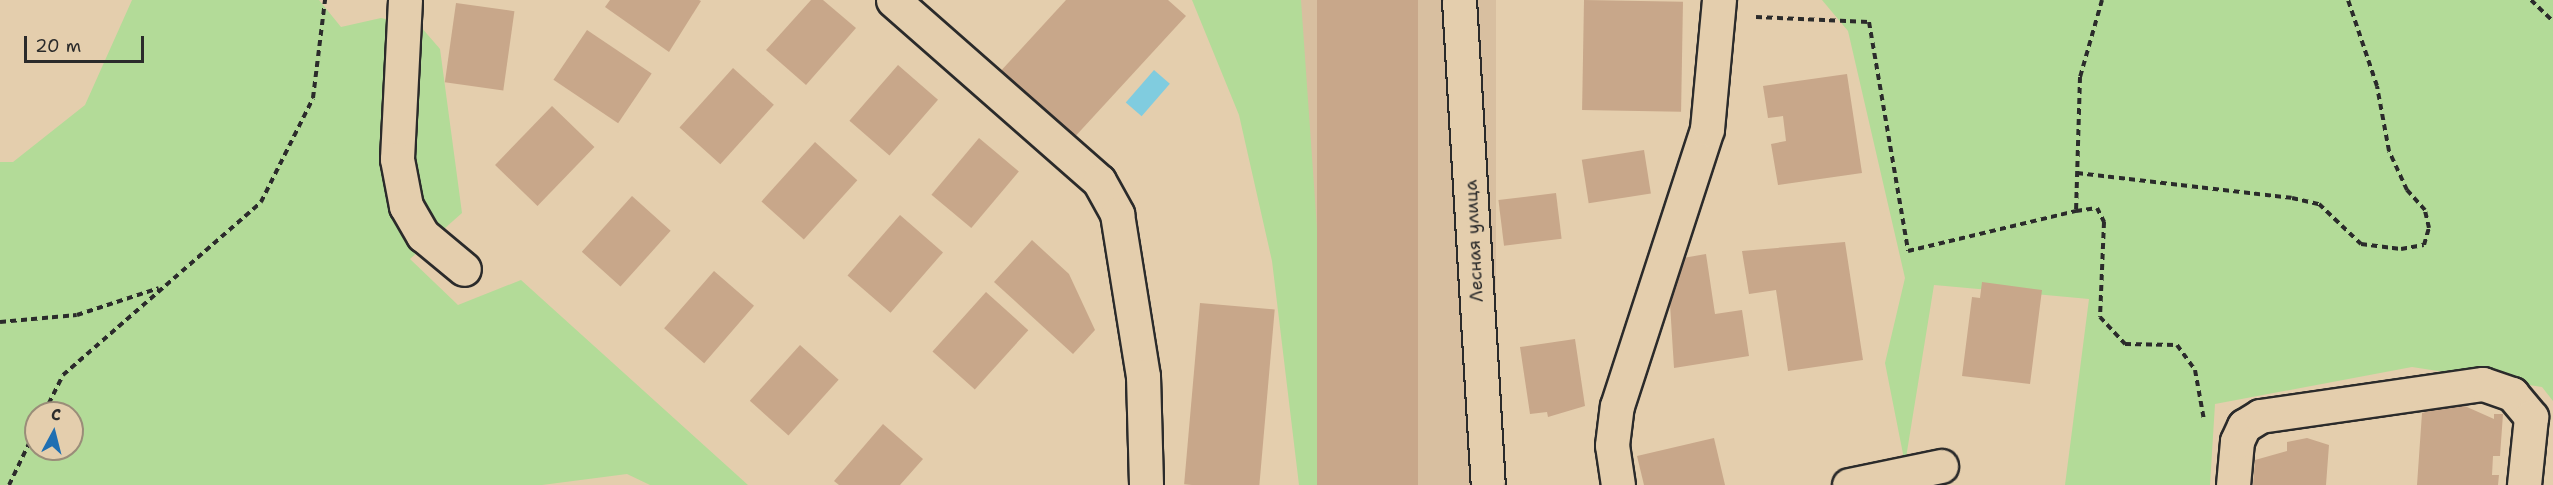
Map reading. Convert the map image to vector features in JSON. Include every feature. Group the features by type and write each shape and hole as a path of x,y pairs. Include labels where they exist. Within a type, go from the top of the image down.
{"street":[{"path":"405,0 397,159 406,206 423,235 464,269"},
{"path":"892,0 1099,181 1118,214 1143,376 1146,485"},
{"name":"Лесная улица","path":"1459,0 1488,482"},
{"path":"1618,485 1612,445 1617,406 1707,129 1718,7"},
{"path":"2233,485 2237,441 2244,426 2260,416 2456,384 2483,384 2512,394 2531,417 2524,485"},
{"path":"1849,485 1941,466"}],"path":[{"path":"50,401 63,375 261,201 313,98 325,0"},
{"path":"2076,211 2080,77 2102,0"},
{"path":"2077,173 2292,198 2319,204 2361,244 2401,249 2424,244 2429,228 2425,210 2407,190 2389,152 2378,86 2348,0"},
{"path":"2531,0 2553,21"},
{"path":"1718,7 1869,22 1908,251 2097,208 2104,222 2100,317 2125,344 2177,345 2194,370 2206,432"},
{"path":"0,322 77,315 163,287"},
{"path":"9,485 24,454"}],"shaded area":[{"path":"1301,0 1496,0 1496,485 1301,485"}],"green space":[{"path":"132,0 319,0 341,27 381,18 421,27 440,49 462,213 410,259 458,305 521,280 748,485 650,485 627,474 542,485 0,485 0,162 13,162 85,105"},
{"path":"1192,0 1301,0 1335,485 1299,485 1272,261 1239,115"},
{"path":"1822,0 2553,0 2553,401 2542,387 2412,367 2215,404 2210,485 2065,485 2089,299 1934,285 1905,464 1885,363 1905,278 1848,31"}],"water":[{"path":"1154,70 1170,84 1142,116 1126,102"}],"building":[{"path":"610,0 701,1 669,52 605,7"},
{"path":"811,0 823,0 856,28 806,85 766,50"},
{"path":"1066,0 1168,0 1186,16 1071,141 998,74"},
{"path":"1317,0 1418,0 1418,485 1317,485"},
{"path":"1584,0 1683,2 1681,112 1582,110"},
{"path":"456,3 514,11 503,90 445,82"},
{"path":"587,30 652,74 618,123 553,80"},
{"path":"898,65 938,100 889,156 849,121"},
{"path":"733,68 774,105 720,164 679,127"},
{"path":"1847,74 1862,173 1778,185 1771,144 1786,141 1783,116 1768,118 1763,86"},
{"path":"552,106 594,147 537,206 495,165"},
{"path":"979,138 1019,171 971,228 931,195"},
{"path":"815,142 857,180 804,240 761,201"},
{"path":"1644,150 1651,193 1589,203 1582,160"},
{"path":"1556,193 1562,239 1504,246 1498,200"},
{"path":"632,196 671,231 620,287 582,252"},
{"path":"900,215 943,252 891,313 848,275"},
{"path":"1032,240 1069,274 1095,330 1073,354 994,282"},
{"path":"1845,242 1863,360 1788,371 1776,290 1749,294 1742,251"},
{"path":"1706,254 1715,314 1742,310 1749,356 1674,368 1670,304 1683,258"},
{"path":"714,271 754,306 704,363 664,328"},
{"path":"1982,282 2042,290 2030,384 1962,376 1972,297 1980,298"},
{"path":"986,292 1028,330 975,390 932,351"},
{"path":"1200,303 1275,310 1259,485 1184,484"},
{"path":"1575,339 1585,406 1548,417 1547,412 1530,414 1520,347"},
{"path":"800,345 839,380 788,436 750,401"},
{"path":"2458,403 2494,419 2494,414 2503,414 2500,456 2493,456 2492,475 2499,475 2498,485 2417,485 2422,413"},
{"path":"883,424 923,459 900,485 839,485 834,481"},
{"path":"1714,438 1725,485 1644,485 1637,456"},
{"path":"2307,438 2329,445 2326,485 2253,485 2255,460 2287,451 2287,442"}]}
